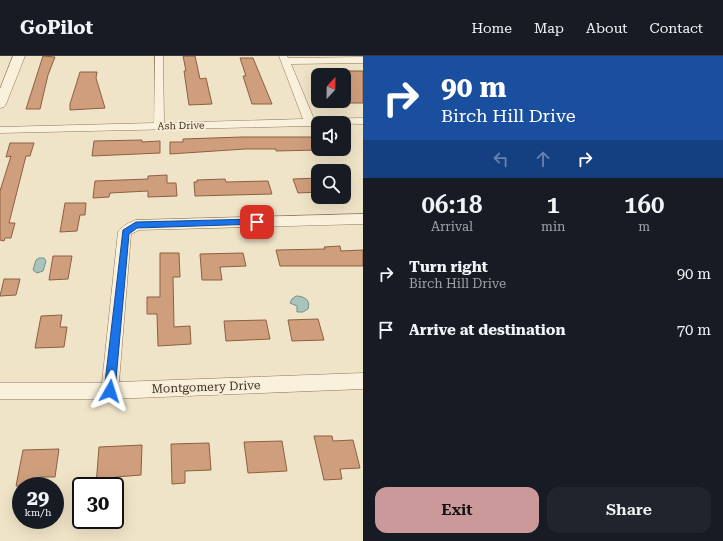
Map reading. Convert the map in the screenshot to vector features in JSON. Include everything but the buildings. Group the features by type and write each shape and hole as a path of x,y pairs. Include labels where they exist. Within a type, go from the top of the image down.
{"street":[{"path":"0,104 19,56"},
{"path":"159,56 159,126"},
{"path":"310,123 284,59 363,60"},
{"name":"Ash Drive","path":"0,130 363,121"},
{"path":"110,391 126,232 136,225 363,219"},
{"name":"Montgomery Drive","path":"0,391 110,391 363,381"}],"water":[{"path":"39,258 44,258 46,261 43,271 37,273 33,270 36,260"},
{"path":"296,296 302,297 308,301 308,309 303,312 297,312 297,306 290,303"}],"route":[{"path":"110,391 126,232 136,225 257,222"}]}
